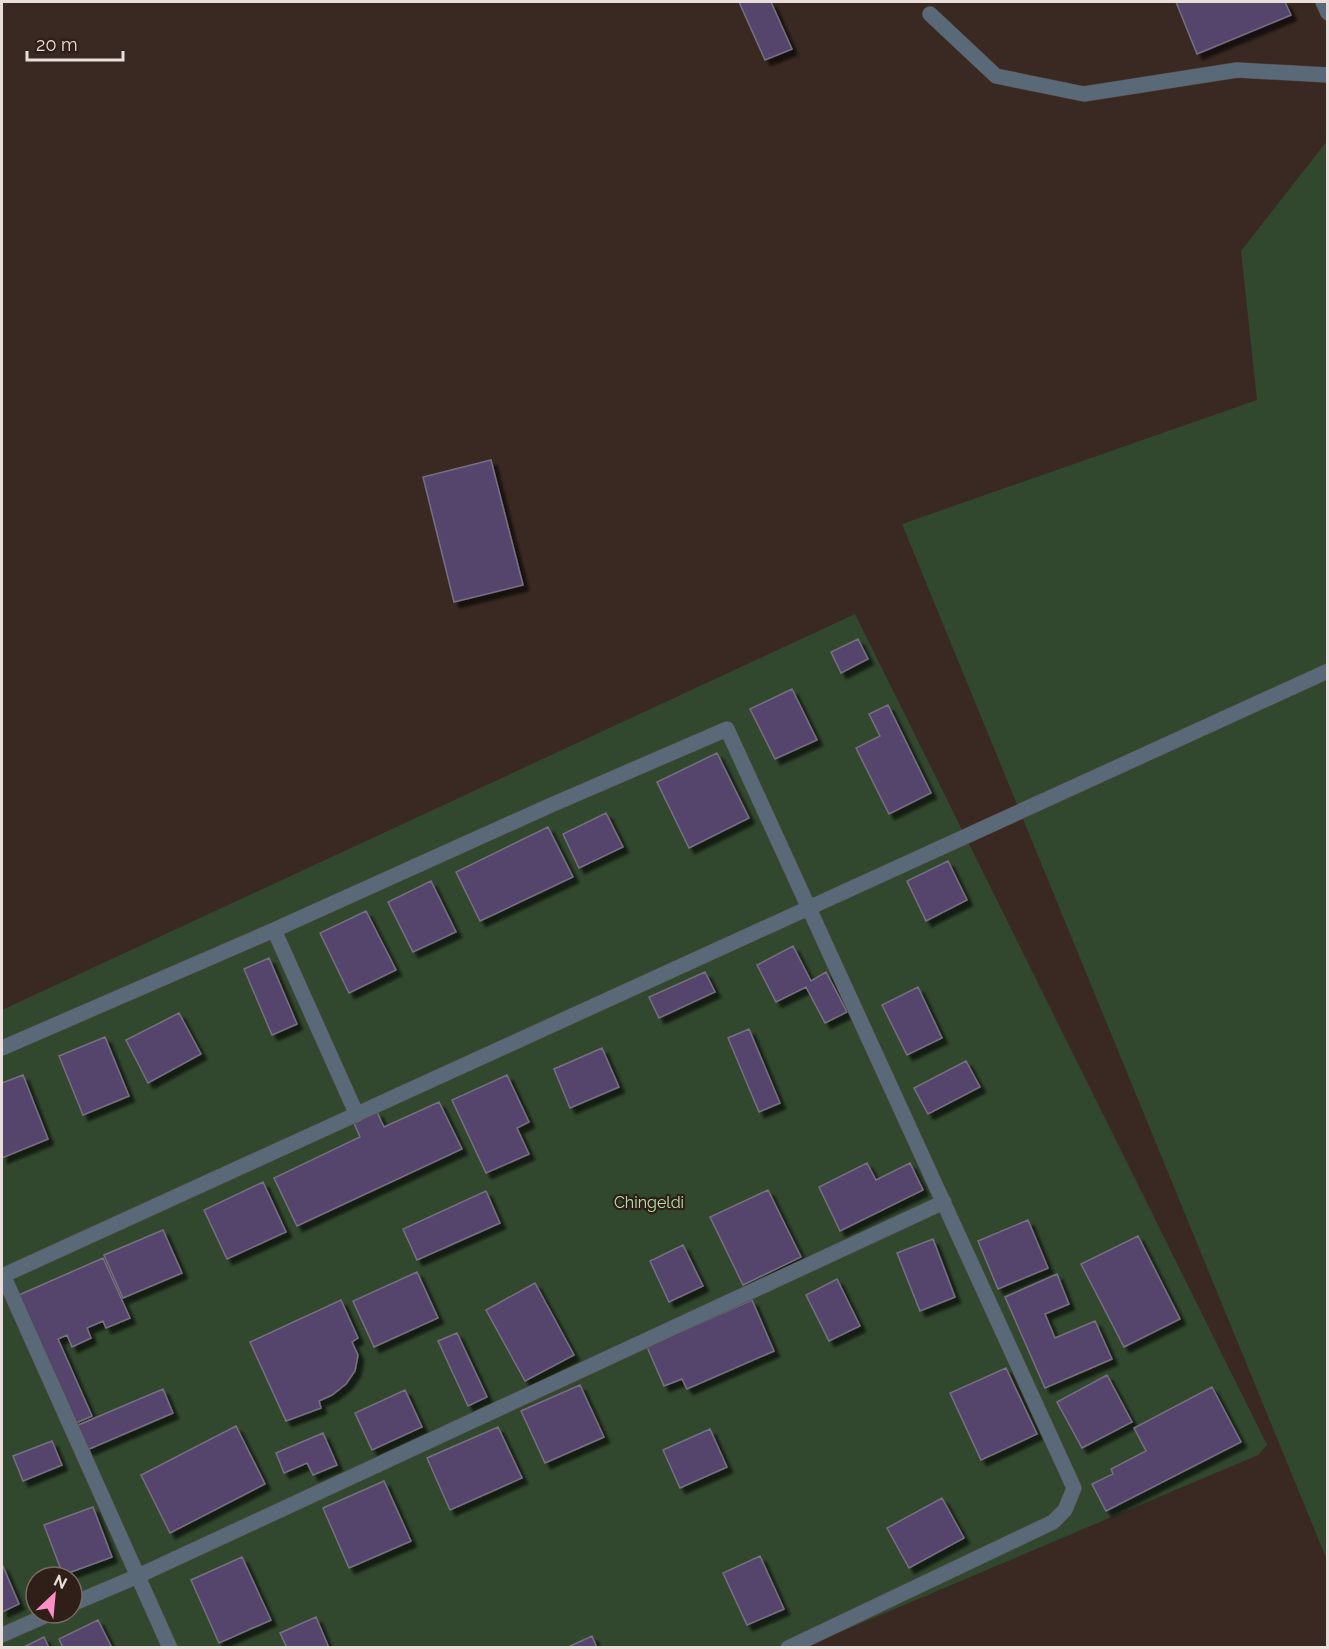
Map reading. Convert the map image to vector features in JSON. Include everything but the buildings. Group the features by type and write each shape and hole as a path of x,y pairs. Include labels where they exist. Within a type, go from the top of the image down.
{"street":[{"path":"1323,2 1328,13"},
{"path":"930,14 996,76 1084,94 1237,70 1328,75"},
{"path":"170,1647 2,1275 1328,671"},
{"path":"2,1048 727,729 1074,1488 1065,1510 1053,1522 788,1647"},
{"path":"274,930 357,1115"},
{"path":"84,1600 944,1202"},
{"path":"2,1635 25,1625"}],"green space":[{"path":"1327,141 1327,1560 902,524 1257,400 1241,251"},
{"name":"Chingeldi","path":"855,614 1267,1445 1258,1455 805,1647 2,1647 2,1010"}]}
